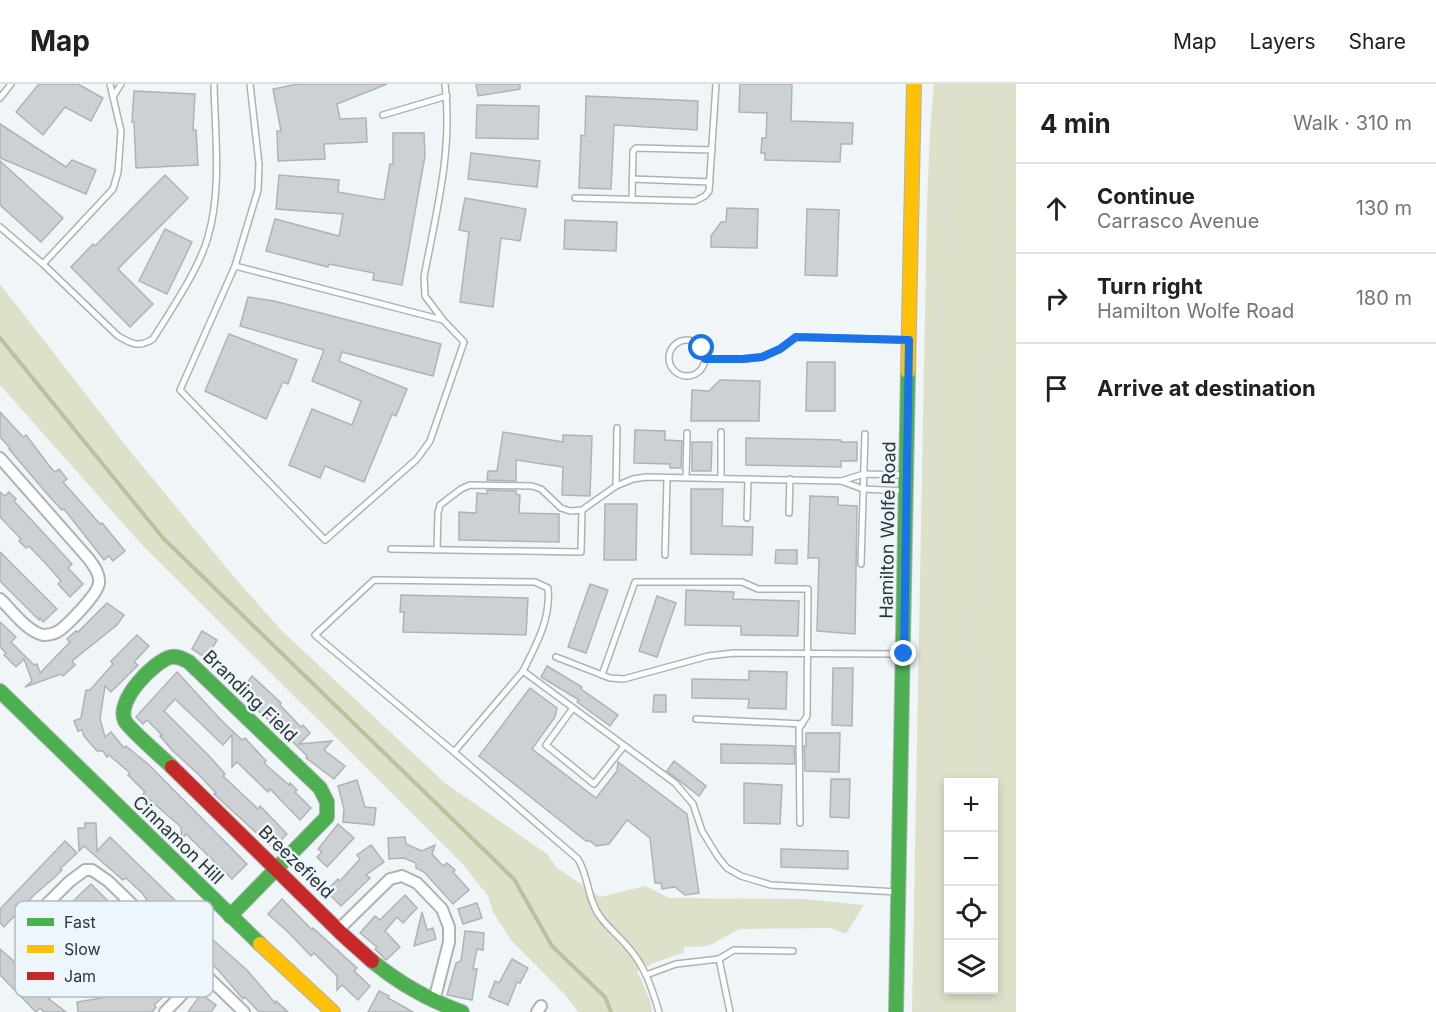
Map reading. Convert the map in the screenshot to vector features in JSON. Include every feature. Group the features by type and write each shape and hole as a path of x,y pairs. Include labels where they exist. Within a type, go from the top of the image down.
{"street":[{"name":"Hamilton Wolfe Road","path":"896,1012 914,84"},
{"path":"0,458 88,558 96,568 99,579 97,591 62,628 48,635 30,628 0,599"},
{"name":"Branding Field","path":"124,715 123,710 128,694 159,662 168,657 186,660 320,788 327,802 327,817 277,869"},
{"name":"Cinnamon Hill","path":"0,691 329,1011"},
{"name":"Breezefield","path":"124,715 125,721 383,970 411,990 462,1012"},
{"path":"230,916 277,869"},
{"path":"50,901 85,870 97,873 128,901"},
{"path":"339,930 390,879 406,877 417,882 442,909 449,927 449,942 434,1001"},
{"path":"213,982 244,1012"},
{"path":"165,1012 179,997"}],"lane":[{"path":"0,98 11,84"},
{"path":"43,264 113,189 120,162 121,131 110,84"},
{"path":"113,96 121,84"},
{"path":"0,227 43,264 118,336 131,343 143,345 153,339 196,264 207,239 215,196 214,84"},
{"path":"250,84 259,164 258,190 235,266 180,390 325,540 417,459 430,441 465,342 443,320 425,296 424,277 446,160 448,113 446,84"},
{"path":"575,198 695,201 705,196 710,182 716,84"},
{"path":"383,115 447,96"},
{"path":"632,200 633,151 636,148 712,150"},
{"path":"632,179 710,182"},
{"path":"235,266 443,320"},
{"path":"705,359 762,357 780,349 796,337 909,340"},
{"path":"687,339 698,343 705,359 699,371 686,376 675,372 669,360 669,354 675,343 687,339"},
{"path":"616,428 616,486"},
{"path":"721,432 721,478"},
{"path":"686,478 687,433"},
{"path":"861,564 865,434"},
{"path":"437,550 438,513 441,506 461,489 470,485 532,486 541,489 561,508 570,511 582,510 616,486 633,479 721,478 841,481 864,474 907,475"},
{"path":"665,555 667,478"},
{"path":"747,518 748,479"},
{"path":"789,513 790,480"},
{"path":"841,481 863,489 907,491"},
{"path":"391,549 580,552 582,510"},
{"path":"454,752 523,671 541,635 550,604 548,588 534,582 374,580 315,635 578,860 584,869 592,902 599,916 629,947 646,975 659,1012"},
{"path":"602,675 635,582 742,582 758,590 808,589 807,716 799,728 800,823"},
{"path":"556,657 602,675 624,679 708,656 734,653 904,654"},
{"path":"523,671 675,783 693,804 702,831 727,868 741,876 771,885 900,892"},
{"path":"573,708 546,745 594,784 624,746"},
{"path":"696,719 802,724"},
{"path":"646,975 676,964 719,959 734,950 794,951"},
{"path":"719,959 730,1012"}],"path":[{"path":"929,1012 933,929 937,561 935,545 938,526 948,84"},
{"path":"986,778 985,688 972,646 972,633 984,570 981,509 988,382 996,337 996,204 993,138 1001,103 1016,87"},
{"path":"980,1012 982,994"}],"green space":[{"path":"934,84 1016,84 1016,1012 912,1012 927,205"},
{"path":"0,284 130,451 282,631 445,783 547,854 556,867 600,897 645,886 669,898 804,899 864,905 846,934 831,928 740,929 708,946 684,947 683,953 637,971 650,1000 652,1012 578,1012 566,996 511,940 493,912 488,896 461,862 143,546 0,385"}],"building":[{"path":"39,84 78,84 103,98 91,121 65,107 43,135 16,112"},
{"path":"298,84 387,84 337,104 340,119 366,118 367,142 324,144 325,159 278,161 277,131 281,131 273,89"},
{"path":"476,84 520,84 520,89 478,96"},
{"path":"740,84 792,84 791,121 853,123 852,144 841,144 840,162 765,160 765,153 761,153 762,138 766,138 767,113 739,112"},
{"path":"134,91 195,94 193,130 196,130 198,165 136,168 134,122 132,122"},
{"path":"586,96 698,101 697,130 614,125 611,189 579,188 581,135 585,136"},
{"path":"477,105 539,106 538,139 476,138"},
{"path":"0,124 66,167 72,160 96,170 86,194 0,158"},
{"path":"393,133 424,133 425,156 402,285 373,280 374,273 329,264 328,267 266,251 275,219 339,236 343,214 276,209 279,175 339,180 338,192 384,200 390,164 393,164"},
{"path":"471,153 540,161 537,187 468,179"},
{"path":"0,161 63,218 41,242 0,205"},
{"path":"165,175 188,198 118,269 153,304 130,327 71,267"},
{"path":"465,198 526,209 520,241 501,238 493,307 460,302 469,232 459,230"},
{"path":"727,208 758,209 757,248 711,247 711,236 721,222 726,222"},
{"path":"807,209 839,210 837,276 805,275"},
{"path":"565,220 617,222 616,251 564,249"},
{"path":"165,229 192,242 167,294 139,281"},
{"path":"248,297 274,301 441,344 433,376 342,352 339,361 407,389 396,416 392,414 364,482 325,466 320,478 289,465 312,409 352,425 361,401 312,381 324,350 240,326"},
{"path":"229,334 297,360 288,384 283,382 266,419 205,391"},
{"path":"807,362 835,362 835,411 806,411"},
{"path":"720,380 760,381 759,421 691,421 692,390 709,391"},
{"path":"0,412 23,437 26,435 55,472 59,469 67,479 63,482 125,551 113,561 109,556 104,560 64,509 62,510 48,495 9,449 0,437"},
{"path":"635,430 665,431 665,440 682,441 681,468 670,468 670,464 634,463"},
{"path":"503,432 563,442 563,435 592,436 590,496 562,495 563,467 516,460 516,481 487,480 488,471 497,471"},
{"path":"746,438 857,442 857,461 841,461 841,467 746,465"},
{"path":"692,442 712,442 711,471 692,471"},
{"path":"691,489 723,489 722,526 753,527 752,555 691,554"},
{"path":"487,490 516,491 516,494 520,495 519,513 559,514 559,542 459,540 459,512 476,513 477,493 487,494"},
{"path":"0,492 5,496 9,492 16,499 14,501 72,564 68,568 83,584 70,597 58,584 61,581 48,566 29,546 26,548 19,541 21,539 0,517"},
{"path":"810,496 838,497 838,505 857,506 855,634 817,631 819,558 808,558"},
{"path":"605,504 637,504 636,560 604,560"},
{"path":"776,550 797,550 797,564 775,563"},
{"path":"0,552 57,609 43,622 0,581"},
{"path":"590,584 608,590 586,653 568,647"},
{"path":"686,590 734,592 733,599 799,601 798,636 741,635 741,626 685,625"},
{"path":"401,595 528,598 526,635 403,632 404,612 400,612"},
{"path":"657,596 676,603 657,657 639,651"},
{"path":"107,603 124,615 117,625 72,661 75,665 63,676 61,674 25,687 32,681 24,659 16,667 4,655 6,653 0,647 0,622 16,637 11,642 34,665 37,664 40,673 70,642 67,639 76,631 78,632"},
{"path":"202,631 217,640 206,658 192,649"},
{"path":"137,635 149,646 134,662 138,665 111,692 105,686 100,719 105,737 111,732 124,748 126,746 149,765 247,864 232,879 186,834 182,839 181,827 143,794 145,792 128,775 130,773 109,755 107,757 103,751 97,751 84,736 82,730 78,731 74,721 81,718 86,690 90,690 113,664 111,661"},
{"path":"547,666 582,687 581,689 618,715 610,726 577,702 579,700 541,677"},
{"path":"833,668 853,668 852,726 832,725"},
{"path":"749,671 787,672 786,709 748,708 749,699 692,698 692,679 749,680"},
{"path":"177,672 222,721 242,740 245,738 266,761 264,763 297,790 295,792 311,808 300,820 270,789 268,792 237,762 232,767 232,735 223,745 175,699 164,711 211,758 225,774 223,776 258,809 260,806 287,834 273,848 214,794 216,793 172,750 160,736 162,735 147,720 143,724 136,717"},
{"path":"252,676 281,703 280,705 301,727 303,725 310,733 299,744 332,741 324,750 345,766 334,779 306,758 307,756 293,742 243,697 247,692 243,688"},
{"path":"530,688 557,708 555,717 532,749 596,798 617,771 618,762 687,814 699,893 685,895 675,887 662,889 661,883 655,883 650,838 627,820 609,844 596,846 586,841 479,756"},
{"path":"654,695 666,695 666,712 653,712"},
{"path":"806,733 840,733 839,772 805,771"},
{"path":"721,744 794,746 795,764 721,763"},
{"path":"674,761 706,786 699,796 667,771"},
{"path":"831,779 850,779 849,818 830,817"},
{"path":"357,780 365,807 376,808 374,825 343,822 344,809 338,786"},
{"path":"744,783 782,785 780,824 744,823"},
{"path":"85,823 96,823 97,851 110,837 176,901 146,901 143,894 126,878 123,880 84,846 79,851 78,828 85,828"},
{"path":"338,824 354,838 327,867 317,857 322,852 318,849"},
{"path":"405,837 406,844 422,851 435,845 432,854 443,866 447,863 455,870 453,872 469,890 453,904 424,872 416,868 416,863 404,858 389,859 388,838"},
{"path":"65,841 77,853 28,901 15,901 15,915 4,927 0,923 0,909"},
{"path":"371,845 384,862 366,875 370,878 341,906 326,891 338,879 340,881 360,859 357,855"},
{"path":"781,849 848,851 848,869 781,867"},
{"path":"91,884 108,901 73,901"},
{"path":"405,895 417,908 403,923 397,917 385,931 400,947 386,960 375,949 377,947 360,933 375,916 380,920"},
{"path":"282,899 312,930 313,928 357,968 354,971 370,986 358,1000 342,985 337,990 337,976 314,953 311,956 268,914"},
{"path":"477,903 482,918 463,924 458,909"},
{"path":"422,912 427,930 433,928 436,939 414,946"},
{"path":"465,931 484,933 483,950 477,949 473,969 477,969 472,1000 447,995 456,963 461,961"},
{"path":"213,940 247,970 275,1003 276,1001 288,1012 259,1012 245,997 243,999 213,965"},
{"path":"0,949 15,962 15,990 0,975"},
{"path":"512,959 528,968 520,983 517,982 508,1005 489,997 495,981 499,983"},
{"path":"379,991 389,996 388,998 413,1012 368,1012"},
{"path":"21,997 51,997 49,999 66,1012 44,1012 40,1008 36,1012"},
{"path":"163,997 154,1005 156,1007 152,1012 78,1012 77,1002 101,998"},
{"path":"199,997 205,997 216,1005 211,1012 188,1012"}],"waterway":[{"path":"0,338 163,538 514,879 552,946 605,997 611,1012"}],"traffic: fast":[{"path":"896,1012 908,372"},
{"path":"172,767 128,725 123,713 131,693 146,674 164,660 174,657 189,662 320,788 327,802 327,817 230,916"},
{"path":"0,691 260,944"},
{"path":"372,961 415,991 462,1012"}],"traffic: slow":[{"path":"908,372 914,84"},
{"path":"260,944 333,1012"}],"traffic: jam":[{"path":"172,767 372,961"}],"route":[{"path":"702,348 705,359 743,359 762,357 780,349 796,337 909,340 904,654"}]}
